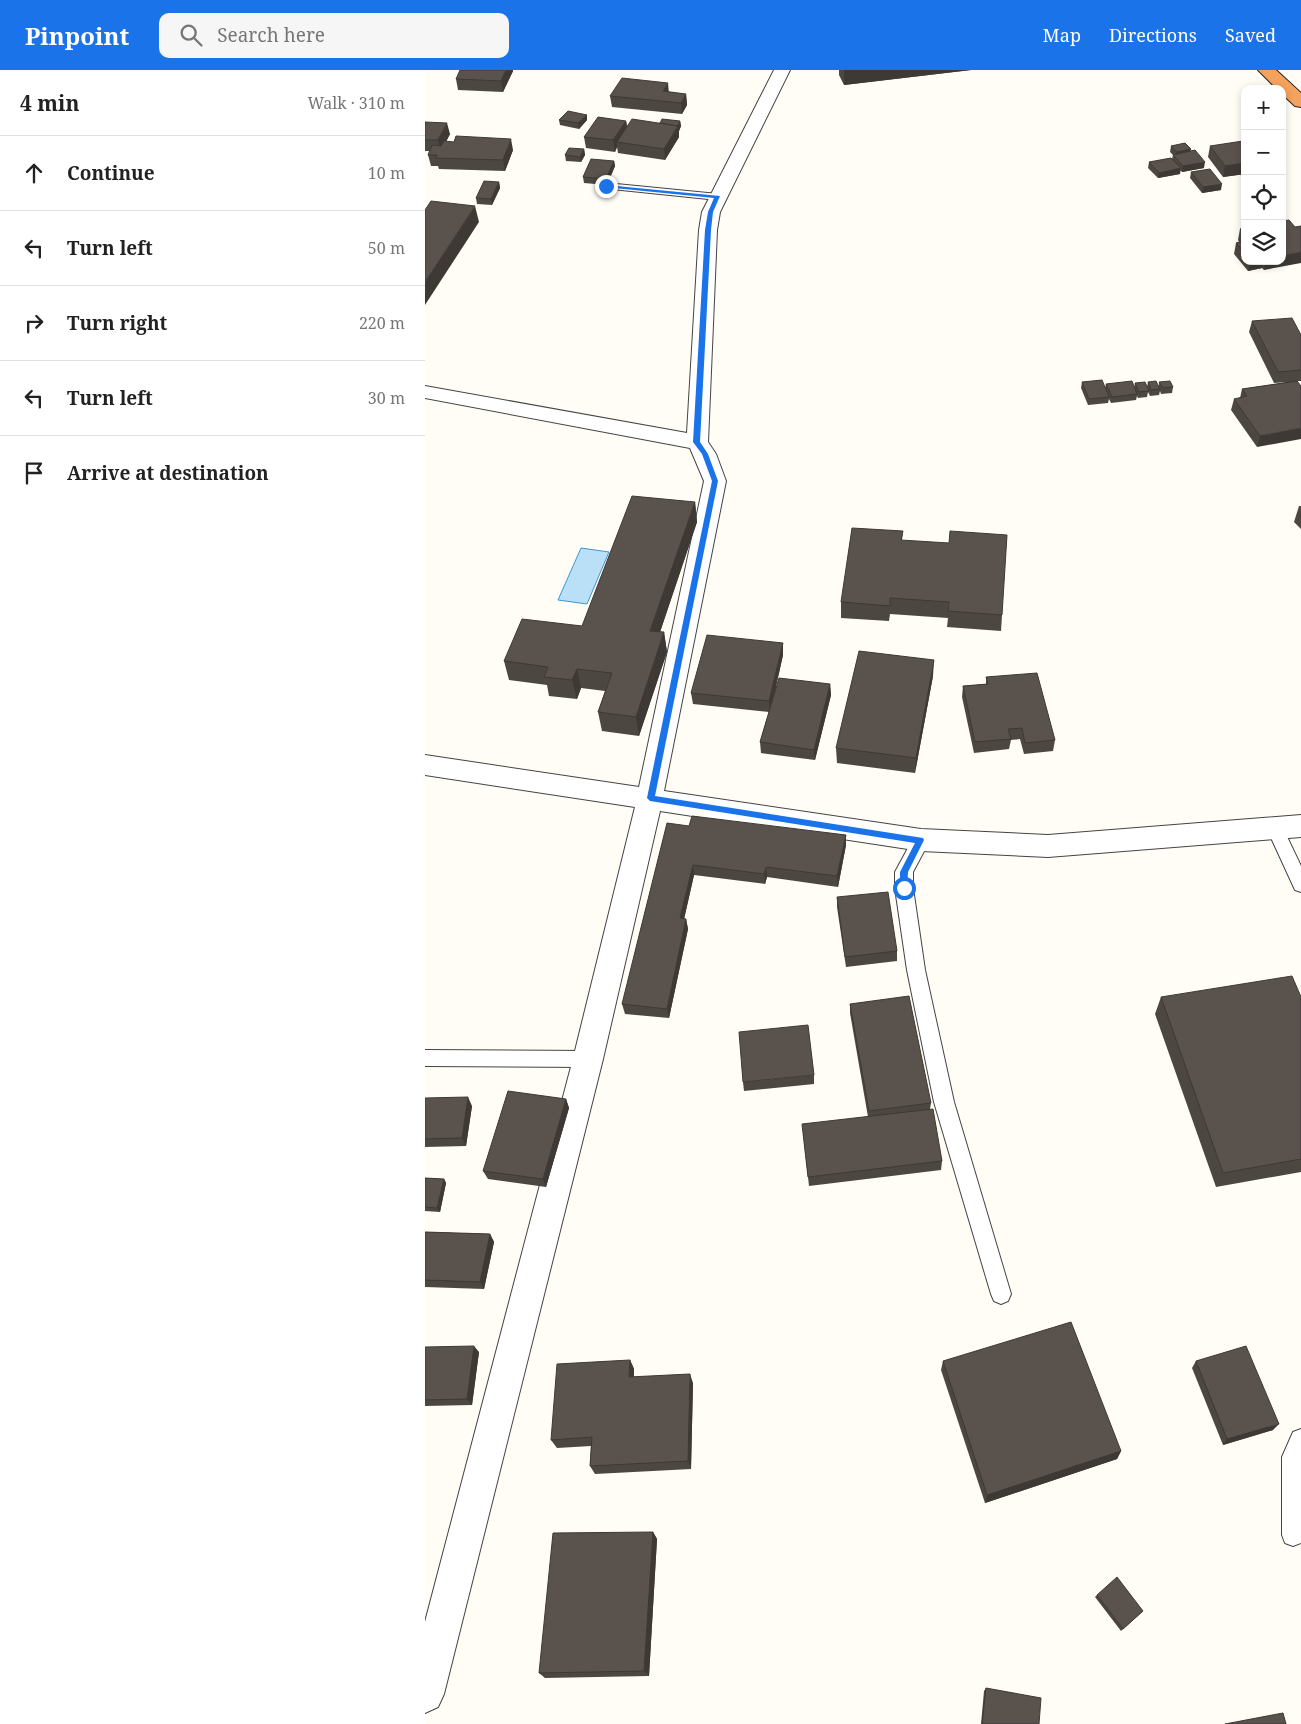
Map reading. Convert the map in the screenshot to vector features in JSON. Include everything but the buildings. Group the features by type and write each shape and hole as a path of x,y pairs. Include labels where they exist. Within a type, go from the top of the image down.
{"highway":[{"path":"1266,70 1301,102"}],"street":[{"path":"425,1694 588,1060 650,798 715,481 705,454 697,442 708,230 711,212 782,70"},
{"path":"425,392 697,442"},
{"path":"425,765 921,840 1048,846 1301,826"}],"lane":[{"path":"606,186 718,196"},
{"path":"1275,829 1301,884"},
{"path":"921,840 904,872 904,888 917,970 944,1102 1001,1294"},
{"path":"425,1058 588,1060"},
{"path":"1293,1535 1293,1456 1301,1440"}],"water":[{"path":"581,548 609,552 587,604 558,600"}],"route":[{"path":"606,186 718,196 711,212 708,230 697,442 712,468 715,481 650,798 921,840 904,872 904,888"}]}
